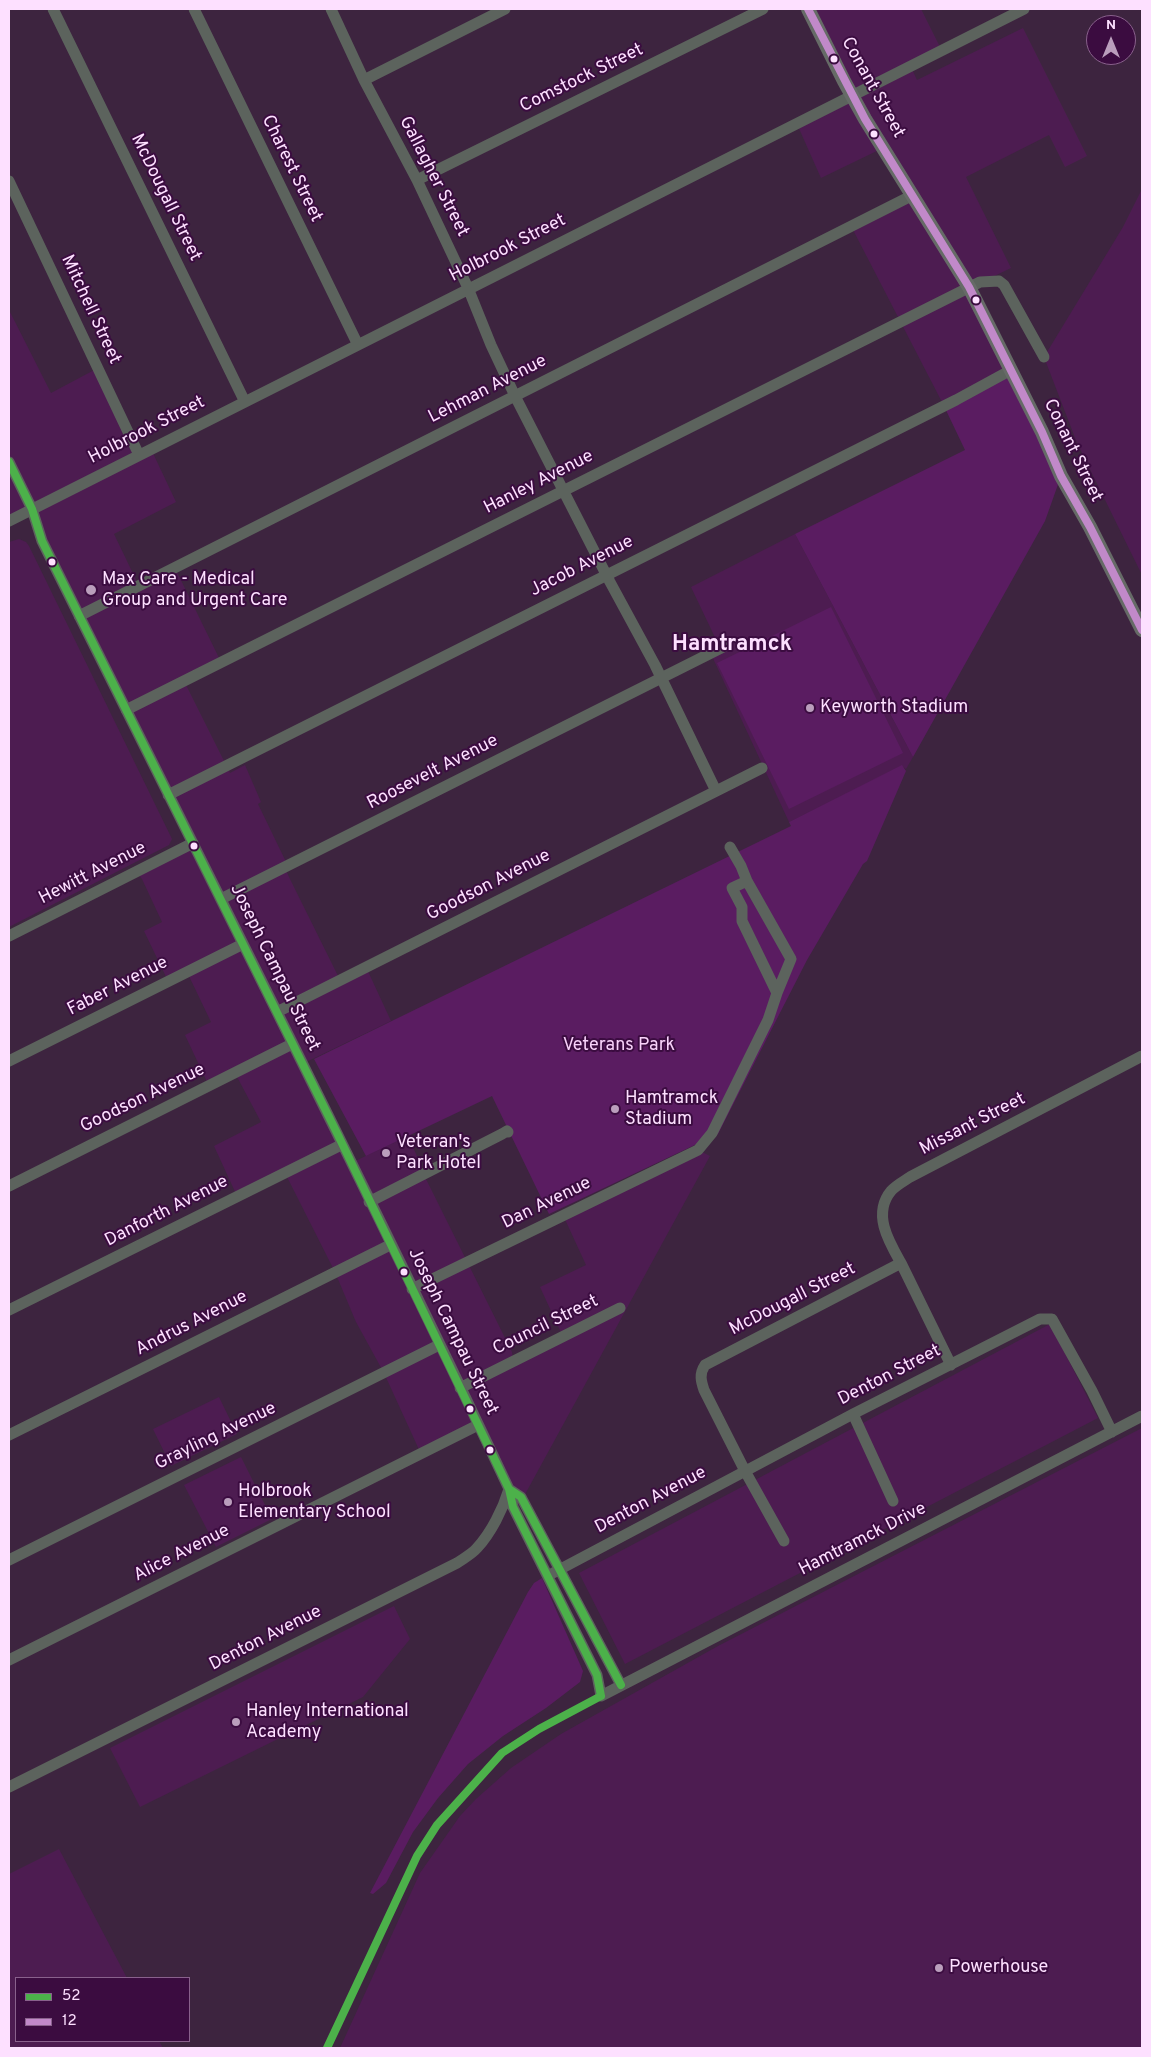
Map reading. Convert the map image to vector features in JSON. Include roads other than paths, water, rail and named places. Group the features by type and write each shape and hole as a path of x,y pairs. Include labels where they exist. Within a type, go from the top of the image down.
{"main road":[{"name":"Conant Street","path":"808,9 853,96 969,287 1042,432 1061,476 1090,527 1142,630"}],"street":[{"name":"McDougall Street","path":"53,9 245,402"},
{"name":"Charest Street","path":"194,9 358,345"},
{"name":"Gallagher Street","path":"332,9 364,80 417,180 468,288 491,346 515,396 562,491 661,678 716,791"},
{"path":"364,80 505,9"},
{"name":"Comstock Street","path":"417,180 763,9"},
{"name":"Holbrook Street","path":"9,520 1024,9"},
{"name":"Mitchell Street","path":"9,181 139,455"},
{"name":"Lehman Avenue","path":"79,616 913,195"},
{"path":"969,287 985,281 999,281 1004,285 1044,357"},
{"name":"Hanley Avenue","path":"126,710 969,287"},
{"name":"Jacob Avenue","path":"168,795 944,406 1011,370"},
{"name":"Joseph Campau Street","path":"9,462 32,509 42,541 168,795 194,843 478,1425 508,1489 513,1507 597,1675 601,1696"},
{"name":"Roosevelt Avenue","path":"222,900 725,646"},
{"name":"Goodson Avenue","path":"277,1012 762,768"},
{"name":"Hewitt Avenue","path":"9,936 194,843"},
{"path":"730,847 791,959 777,993"},
{"path":"747,881 732,888 742,907 742,921 777,993"},
{"name":"Faber Avenue","path":"9,1061 243,944"},
{"name":"Dan Avenue","path":"412,1289 698,1150 712,1133 768,1020 777,993"},
{"name":"Goodson Avenue","path":"9,1186 292,1044"},
{"name":"Missant Street","path":"901,1263 883,1227 884,1206 891,1191 910,1177 1142,1056"},
{"path":"369,1202 506,1132"},
{"name":"Danforth Avenue","path":"9,1310 341,1145"},
{"name":"Andrus Avenue","path":"9,1435 390,1245"},
{"name":"McDougall Street","path":"745,1472 704,1390 701,1378 705,1365 901,1263"},
{"path":"901,1263 951,1365"},
{"name":"Council Street","path":"460,1388 620,1308"},
{"name":"Denton Street","path":"745,1472 853,1414 1040,1319 1052,1319 1092,1391 1112,1432"},
{"name":"Grayling Avenue","path":"9,1560 439,1345"},
{"path":"853,1414 894,1501"},
{"name":"Hamtramck Drive","path":"601,1696 1142,1416"},
{"name":"Alice Avenue","path":"9,1660 478,1425"},
{"path":"745,1472 784,1541"},
{"name":"Denton Avenue","path":"547,1576 745,1472"},
{"name":"Joseph Campau Street","path":"508,1489 521,1497 621,1685"},
{"name":"Denton Avenue","path":"9,1787 458,1562 476,1550 486,1537 505,1502 508,1489"}],"place":[{"name":"Max Care - Medical Group and Urgent Care","path":"91,590"},
{"name":"Keyworth Stadium","path":"810,708"},
{"name":"Hamtramck Stadium","path":"615,1109"},
{"name":"Veteran's Park Hotel","path":"386,1153"},
{"name":"Holbrook Elementary School","path":"228,1502"},
{"name":"Hanley International Academy","path":"236,1722"},
{"name":"Powerhouse","path":"939,1968"}],"district":[{"name":"Hamtramck","path":"732,646"}],"park label":[{"name":"Veterans Park","path":"619,1046"}]}
